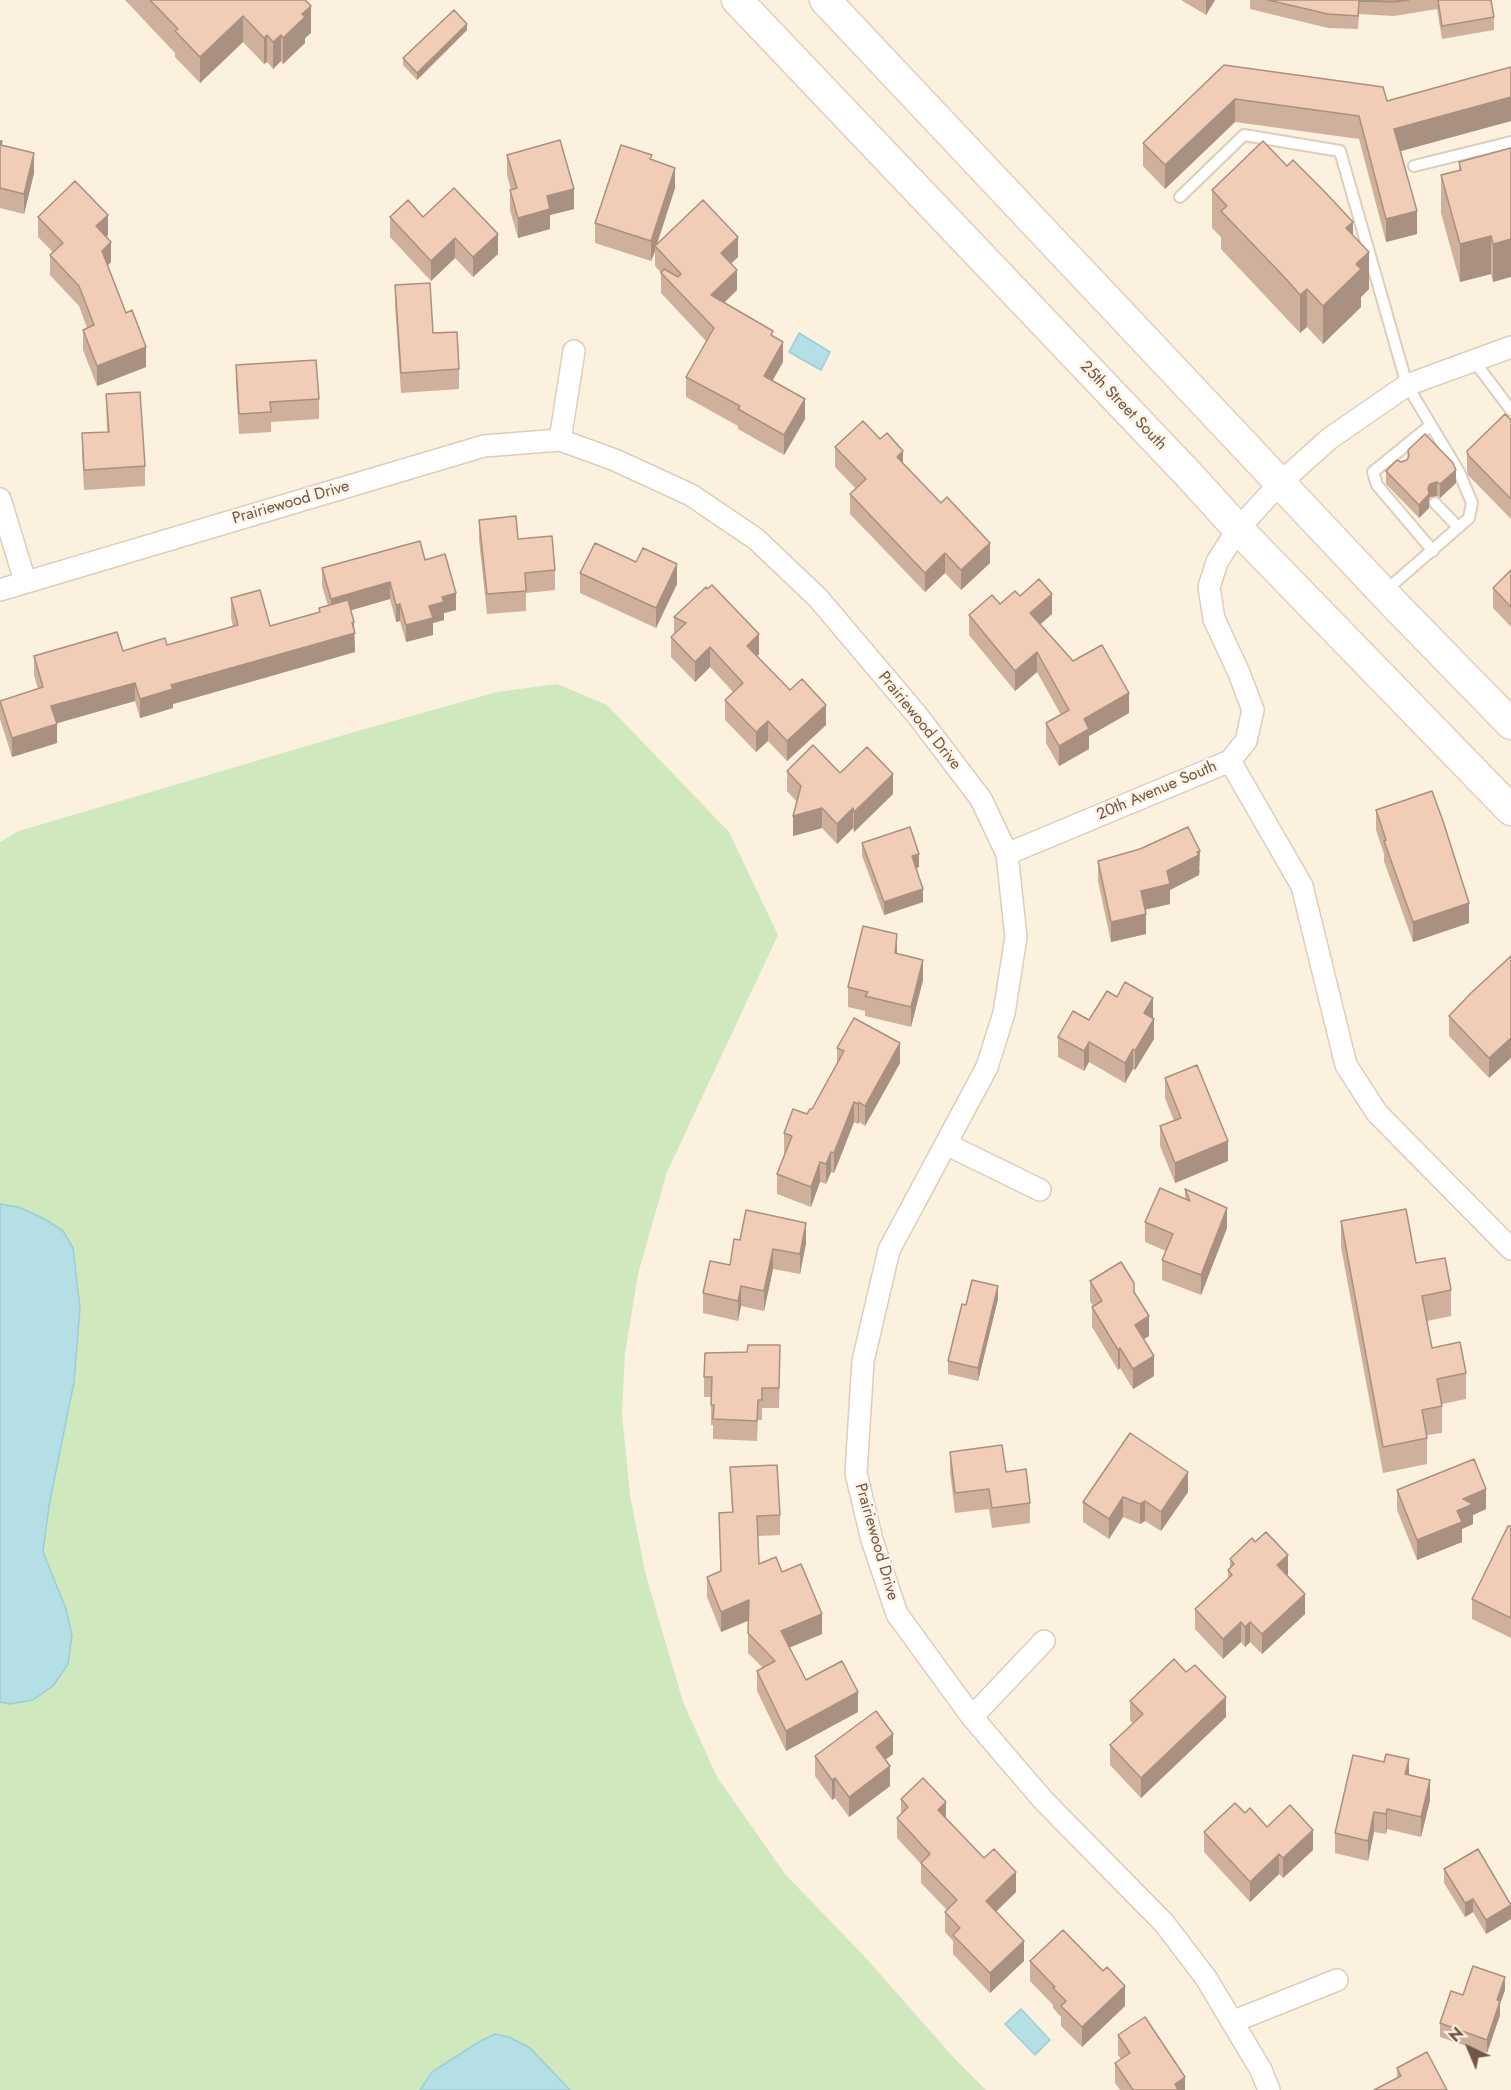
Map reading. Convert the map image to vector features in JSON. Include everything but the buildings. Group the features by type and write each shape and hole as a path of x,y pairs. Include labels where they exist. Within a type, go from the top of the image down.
{"main road":[{"name":"25th Street South","path":"737,0 1238,529 1511,810"},
{"path":"825,0 1280,483 1511,724"}],"street":[{"name":"20th Avenue South","path":"1007,854 1230,761 1246,741 1253,710 1214,619 1209,587 1217,562 1238,529 1280,483 1329,439 1407,386 1511,347"},
{"path":"560,440 574,351"},
{"name":"Prairiewood Drive","path":"0,590 484,446 560,440 615,460 691,495 756,539 818,598 917,715 981,799 1007,854 1016,937 1004,1013 987,1067 889,1250 863,1361 856,1473 872,1540 897,1614 972,1717 1044,1801 1164,1923 1206,1978 1261,2070 1269,2090"},
{"path":"0,499 25,581"},
{"path":"1230,761 1302,886 1346,1065 1377,1113 1511,1249"},
{"path":"946,1144 1040,1190"},
{"path":"972,1717 1044,1641"},
{"path":"1232,2022 1337,1980"}],"lane":[{"path":"1180,197 1244,135 1340,151 1407,386 1459,472 1472,502 1468,518 1384,592"},
{"path":"1414,166 1511,142"},
{"path":"1474,361 1511,410"},
{"path":"1431,424 1373,472 1377,485 1433,551"},
{"path":"1390,456 1402,468"},
{"path":"1435,502 1458,527"}],"green space":[{"path":"557,684 607,705 729,832 778,935 667,1172 638,1274 625,1353 622,1414 630,1495 645,1572 683,1702 717,1777 785,1874 865,1957 954,2058 986,2090 0,2090 0,842 19,831 354,732 497,692"}],"water":[{"path":"799,333 830,352 821,370 789,352"},
{"path":"0,1204 18,1207 43,1218 63,1231 73,1248 80,1308 74,1382 49,1506 43,1552 66,1609 72,1635 68,1664 53,1686 33,1700 10,1704 0,1702"},
{"path":"1021,2009 1050,2040 1035,2055 1005,2024"},
{"path":"495,2034 509,2037 530,2048 570,2090 420,2090 432,2072"}]}
